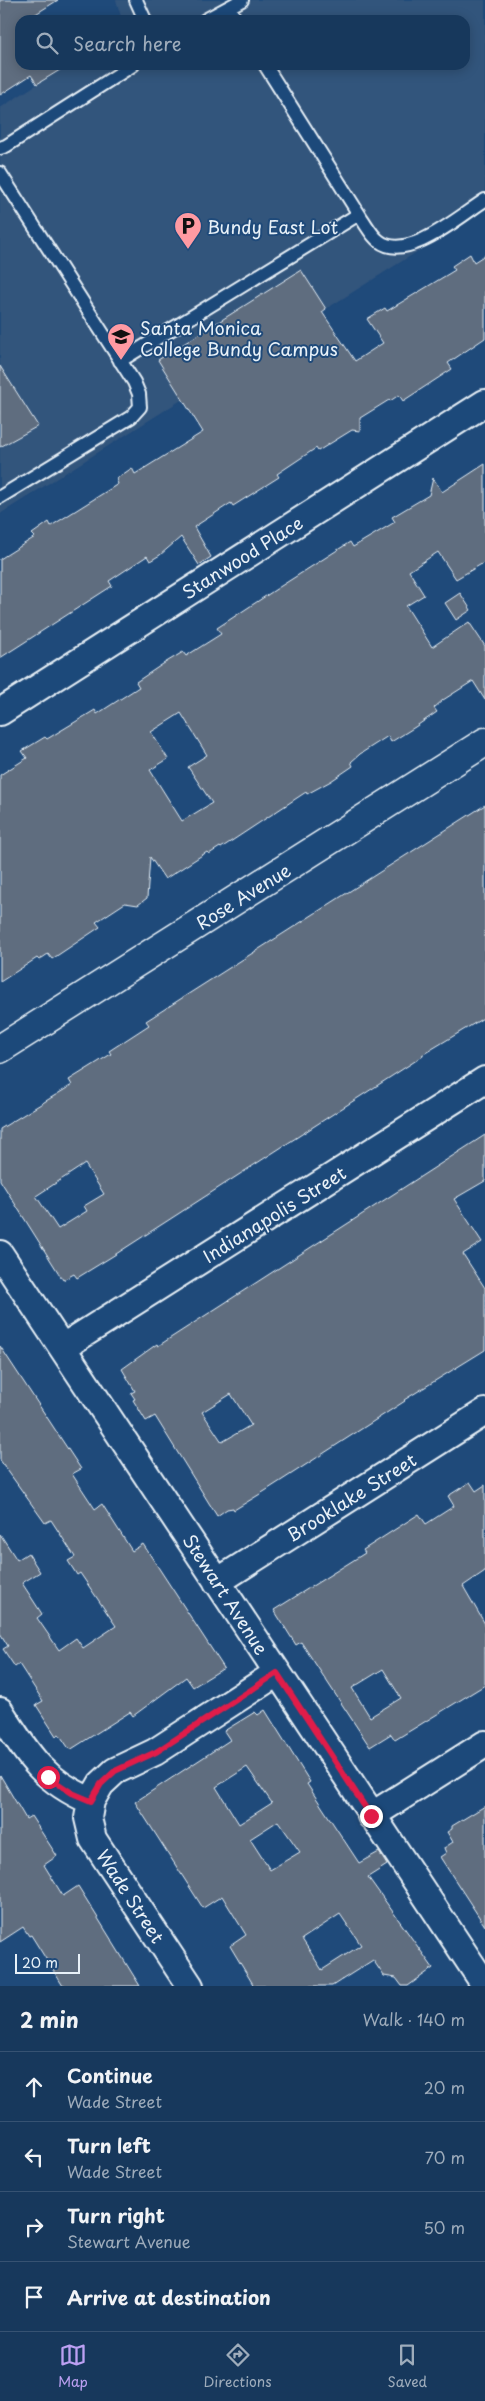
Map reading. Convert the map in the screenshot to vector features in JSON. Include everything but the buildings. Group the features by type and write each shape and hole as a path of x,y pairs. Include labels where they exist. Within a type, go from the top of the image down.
{"street":[{"name":"Stanwood Place","path":"0,712 485,402"},
{"name":"Rose Avenue","path":"0,1049 485,742"},
{"name":"Indianapolis Street","path":"63,1347 485,1080"},
{"name":"Stewart Avenue","path":"0,1254 371,1816 485,1985"},
{"name":"Brooklake Street","path":"217,1582 485,1412"},
{"path":"0,1711 24,1749 48,1777 72,1793 91,1801 101,1784 115,1771 156,1752 277,1673"},
{"path":"371,1816 485,1744"},
{"name":"Wade Street","path":"91,1801 88,1818 93,1839 190,1986"}],"lane":[{"path":"136,0 143,15"},
{"path":"215,15 242,0"},
{"path":"229,8 233,15"},
{"path":"0,148 125,70"},
{"path":"268,70 359,214 379,241 393,247 419,243 485,200"},
{"path":"0,173 137,388 140,407 131,417 0,498"},
{"path":"120,361 359,214"}],"shaded area":[{"name":"Santa Monica College Bundy Campus","path":"116,0 485,0 485,209 0,514 0,108 59,70 470,70 470,15 120,15"}],"place":[{"name":"Bundy East Lot","path":"188,250"},
{"name":"Santa Monica College Bundy Campus","path":"121,361"}],"route":[{"path":"48,1777 72,1793 91,1801 101,1784 115,1771 156,1752 277,1673 371,1816"}]}
